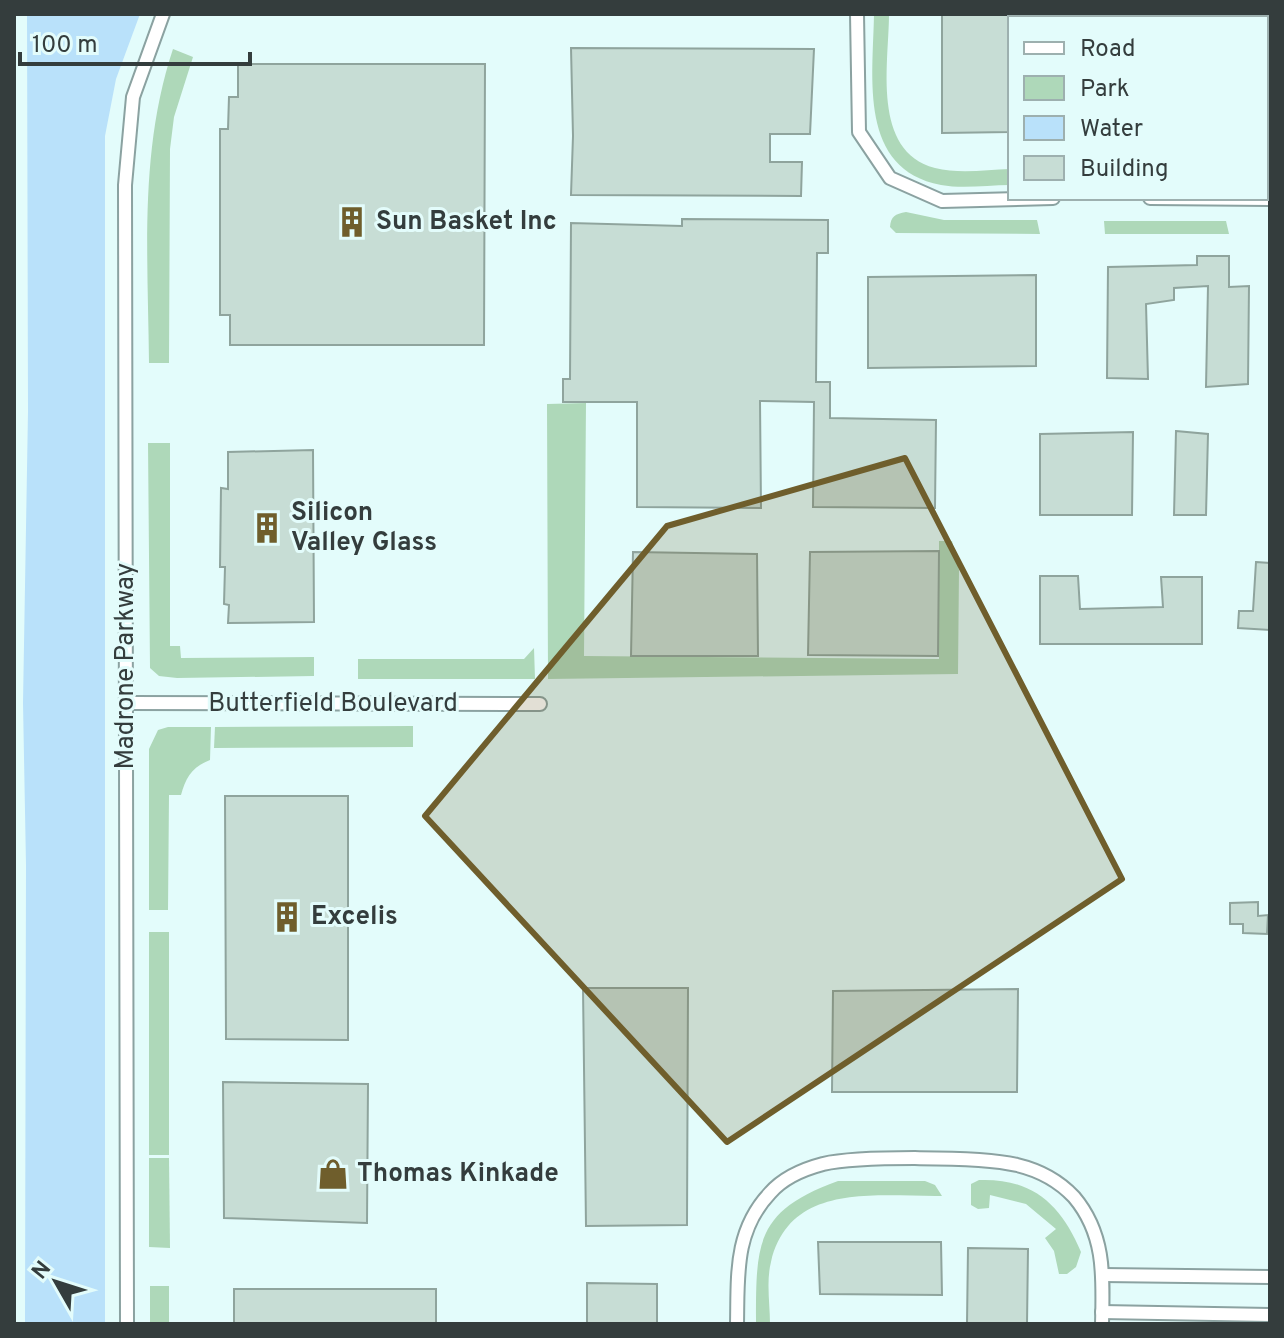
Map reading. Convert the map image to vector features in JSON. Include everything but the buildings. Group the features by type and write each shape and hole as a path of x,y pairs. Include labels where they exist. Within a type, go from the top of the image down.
{"street":[{"name":"Madrone Parkway","path":"127,1324 125,185 133,97 163,14"},
{"path":"857,14 859,132 890,178 942,201 1008,199"},
{"name":"Butterfield Boulevard","path":"126,703 540,704"},
{"path":"737,1324 738,1255 749,1223 770,1192 783,1182 808,1169 833,1163 997,1162 1035,1171 1062,1186 1081,1207 1099,1242 1103,1275 1102,1318 1270,1315"},
{"path":"1103,1275 1270,1277"}],"highlighted area":[{"path":"905,458 1122,879 727,1142 425,816 667,526"}],"green space":[{"path":"874,14 889,14 888,103 892,125 901,144 915,159 935,168 963,171 1008,169 1008,185 941,185 914,176 895,161 883,141 876,118 872,65"},
{"path":"173,49 193,57 174,117 170,149 169,363 149,363 147,244 150,165 162,87"},
{"path":"906,212 944,220 1037,220 1040,234 896,233 890,227 891,220"},
{"path":"1104,221 1226,221 1229,234 1105,234"},
{"path":"586,403 584,656 939,659 939,541 952,541 959,570 958,674 548,679 547,404"},
{"path":"148,443 170,443 170,646 180,646 181,658 314,657 314,676 177,678 159,676 150,668"},
{"path":"534,648 535,679 358,679 358,659 524,659"},
{"path":"413,726 413,747 214,748 215,727"},
{"path":"168,727 211,727 210,760 191,773 181,795 169,795 168,910 149,910 149,749 158,730"},
{"path":"149,932 169,932 169,1155 149,1155"},
{"path":"149,1158 169,1158 170,1248 149,1247"},
{"path":"979,1180 1015,1184 1043,1198 1073,1235 1081,1252 1076,1267 1067,1274 1059,1274 1054,1251 1045,1238 1056,1229 1026,1204 990,1195 989,1208 978,1209 971,1205 971,1184"},
{"path":"838,1181 925,1181 935,1185 942,1196 891,1195 840,1199 817,1206 797,1218 781,1236 771,1262 768,1285 770,1324 756,1324 757,1272 766,1233 790,1205"},
{"path":"150,1286 169,1286 169,1324 150,1324"}],"water":[{"path":"27,14 140,14 116,79 105,136 105,1324 25,1324 26,865 23,703 28,411"}],"place":[{"name":"Sun Basket Inc","path":"352,222"},
{"name":"Silicon Valley Glass","path":"267,528"},
{"name":"Excelis","path":"287,917"},
{"name":"Thomas Kinkade","path":"333,1174"}]}
